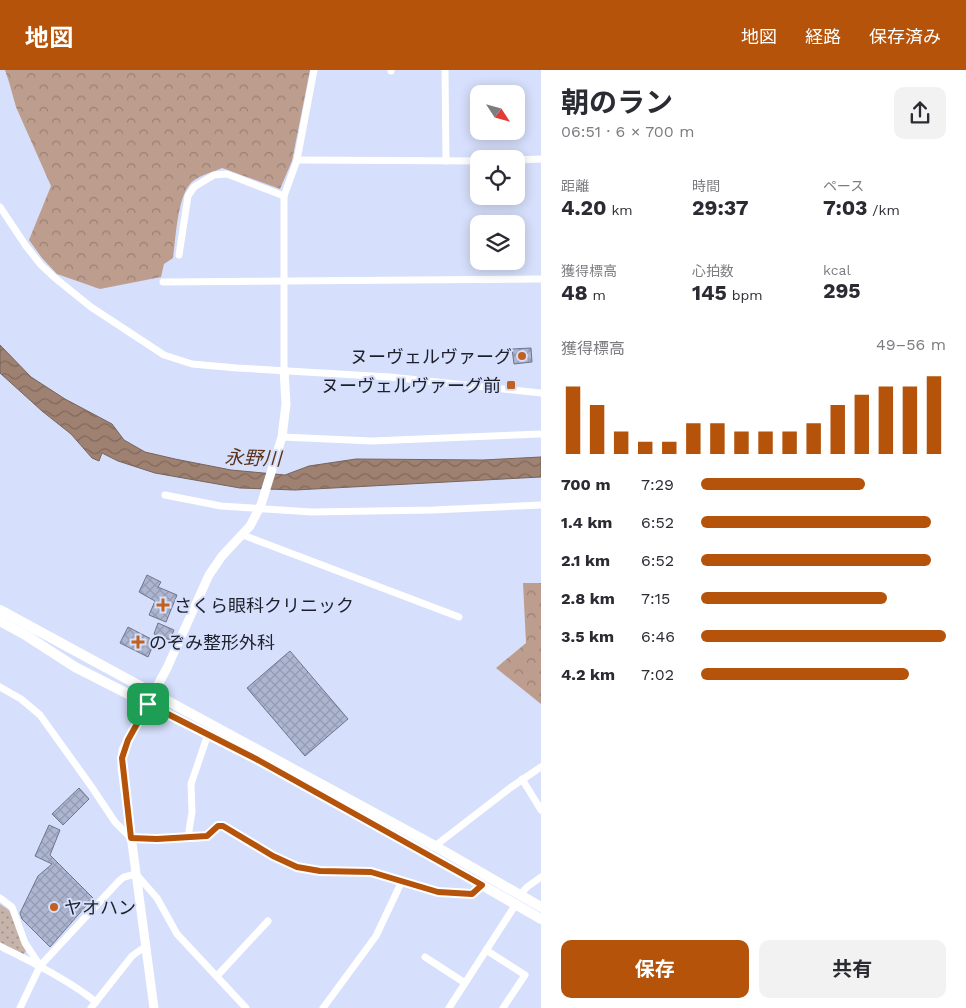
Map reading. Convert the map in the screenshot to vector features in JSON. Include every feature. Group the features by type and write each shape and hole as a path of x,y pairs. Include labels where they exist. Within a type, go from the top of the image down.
{"main road":[{"path":"0,610 434,846 518,899 541,919"},
{"path":"0,621 75,667 208,734 482,885 541,907"}],"street":[{"path":"154,1008 122,758 128,740 154,694 209,575 222,556 243,534 260,507 282,440 286,404 283,282 284,196 297,160 314,70"},
{"path":"445,70 446,161"},
{"path":"525,160 541,159"},
{"path":"297,160 470,160"},
{"path":"180,255 188,196 194,187 214,175 227,174 284,196"},
{"path":"0,207 41,265 91,307 164,355 192,364 390,377 541,393"},
{"path":"163,282 541,279"},
{"path":"282,440 372,441 541,434"},
{"path":"165,495 222,506 358,512 541,505"},
{"path":"243,534 459,617"},
{"path":"0,687 21,699 40,716 92,786 115,822 131,838 207,836 218,826 223,826 273,856 297,867 320,871 371,872 438,892 472,894 482,885"},
{"path":"188,837 192,812 191,784 208,734"},
{"path":"434,846 522,779 541,767"},
{"path":"522,779 541,810"},
{"path":"20,1008 40,966 124,876 136,874"},
{"path":"136,874 157,898 177,934 246,1008"},
{"path":"449,1008 518,899 527,887 541,877"},
{"path":"324,1008 376,936 402,881"},
{"path":"0,898 12,907 26,943 40,966"},
{"path":"217,976 268,921"},
{"path":"0,946 40,966 84,992 96,1002"},
{"path":"91,1008 132,956 146,946"},
{"path":"486,950 525,974 503,1008"},
{"path":"426,957 466,983"}],"green space":[{"path":"5,70 310,70 292,161 280,189 222,168 203,175 193,181 184,196 178,217 173,258 164,264 161,277 100,289 57,274 29,240 51,186 16,107"},
{"path":"523,583 541,583 541,704 496,668 526,643"}],"shaded area":[{"path":"0,904 10,911 26,951 23,955 0,943"}],"water":[{"path":"0,345 31,377 65,399 112,424 124,440 145,452 231,470 285,475 309,466 356,459 483,460 541,457 541,477 295,490 240,488 155,473 118,461 102,453 99,461 92,458 71,434 0,373"}],"building":[{"name":"ヌーヴェルヴァーグ","path":"531,348 532,362 514,364 512,349"},
{"name":"さくら眼科クリニック","path":"147,575 161,582 158,587 177,595 166,622 149,615 155,601 139,592"},
{"path":"158,623 174,630 170,640 154,634"},
{"name":"のぞみ整形外科","path":"128,627 155,641 148,657 120,643"},
{"path":"290,651 348,719 305,756 247,688"},
{"path":"79,788 89,799 63,825 52,814"},
{"name":"ヤオハン","path":"49,825 60,830 50,855 93,898 50,947 22,919 20,913 38,876 52,864 35,856"}],"place":[{"name":"ヌーヴェルヴァーグ","path":"522,356"},
{"name":"ヌーヴェルヴァーグ前","path":"511,385"},
{"name":"さくら眼科クリニック","path":"163,605"},
{"name":"のぞみ整形外科","path":"138,642"},
{"name":"ヤオハン","path":"54,907"}],"route":[{"path":"148,704 258,760 482,885 472,894 438,892 371,872 320,871 297,867 273,856 223,826 218,826 207,836 157,839 131,838 122,768 123,750 148,704"}],"water label":[{"name":"永野川","path":"253,458"}]}
